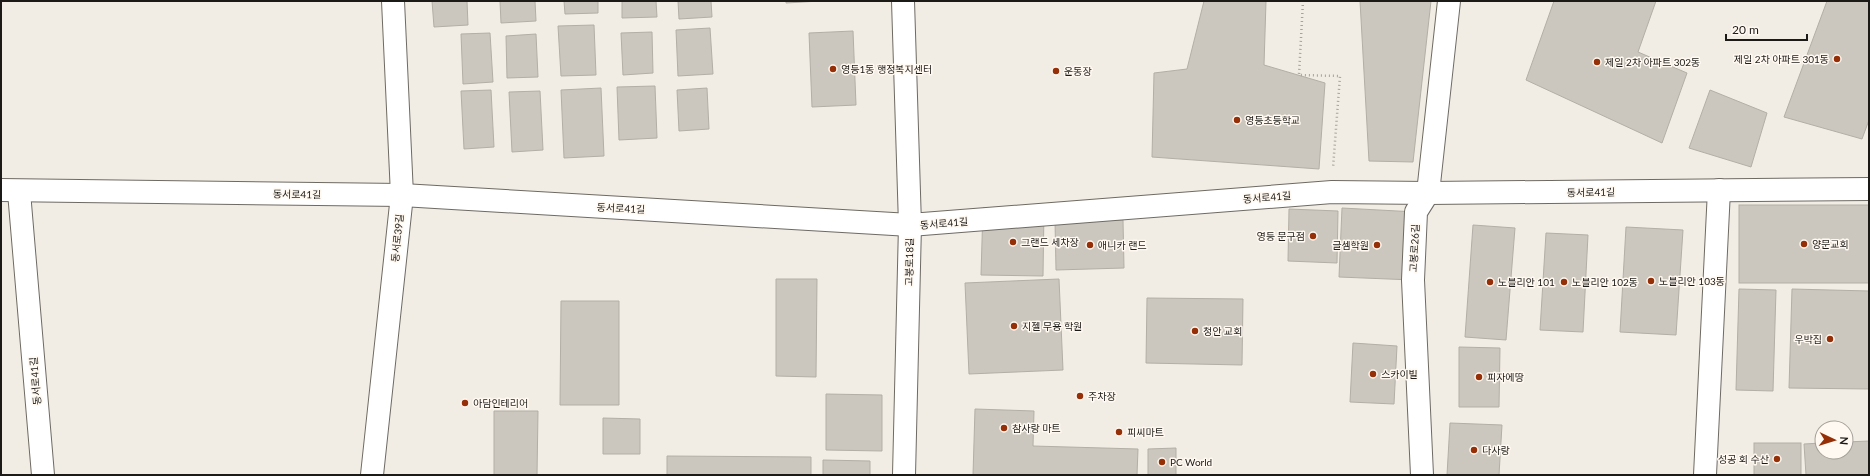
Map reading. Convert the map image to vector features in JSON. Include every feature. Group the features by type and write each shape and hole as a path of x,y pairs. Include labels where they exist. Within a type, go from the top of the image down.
{"street":[{"name":"동서로39길","path":"372,475 402,195 393,1"},
{"name":"고봉로18길","path":"903,1 910,226 904,475"},
{"name":"고봉로26길","path":"1422,475 1413,280 1416,212 1428,193 1449,1"},
{"name":"동서로41길","path":"43,475 10,191 402,195 910,226 1332,192 1428,193 1869,189"},
{"path":"1705,475 1719,190"}],"path":[{"path":"1303,1 1299,76 1340,76 1332,192"}],"building":[{"path":"432,1 467,1 468,25 434,27"},
{"path":"500,1 535,1 536,21 501,23"},
{"path":"564,1 598,1 598,13 565,14"},
{"path":"622,1 656,1 657,17 622,18"},
{"path":"678,1 711,1 712,17 679,19"},
{"path":"786,1 820,1 786,3"},
{"name":"영등초등학교","path":"1204,1 1266,1 1264,65 1325,83 1319,169 1152,157 1154,73 1187,69"},
{"path":"1360,1 1431,1 1413,162 1369,161"},
{"name":"제일 2차 아파트 302동","path":"1554,1 1656,1 1638,52 1687,73 1662,143 1526,80"},
{"name":"제일 2차 아파트 301동","path":"1827,1 1869,1 1869,120 1862,139 1784,117"},
{"path":"594,25 596,75 561,76 558,26"},
{"path":"710,28 713,74 678,76 676,30"},
{"name":"영등1동 행정복지센터","path":"853,31 856,105 812,107 809,33"},
{"path":"652,32 653,73 623,75 621,33"},
{"path":"490,33 493,82 463,84 461,34"},
{"path":"536,34 538,77 507,78 506,36"},
{"path":"655,86 657,138 619,140 617,87"},
{"path":"601,88 604,156 564,158 561,90"},
{"path":"707,88 709,129 679,131 677,90"},
{"path":"491,90 494,147 464,149 461,91"},
{"path":"1710,90 1767,113 1751,167 1689,148"},
{"path":"540,91 543,150 512,152 509,92"},
{"name":"양문교회","path":"1739,205 1869,205 1869,283 1739,283"},
{"name":"그랜드 세차장","path":"983,208 1044,210 1043,276 981,275"},
{"name":"글셈학원","path":"1342,208 1416,212 1413,280 1339,277"},
{"name":"영등 문구점","path":"1289,209 1338,211 1337,263 1288,261"},
{"name":"애니카 랜드","path":"1123,220 1124,268 1056,270 1055,221"},
{"name":"노블리안 101","path":"1473,225 1515,228 1506,340 1465,337"},
{"name":"노블리안 103동","path":"1626,227 1683,230 1676,335 1620,332"},
{"name":"노블리안 102동","path":"1546,233 1588,235 1583,332 1540,330"},
{"path":"776,279 817,279 816,377 776,376"},
{"name":"지젤 무용 학원","path":"1059,279 1063,370 969,374 965,283"},
{"path":"1739,289 1776,290 1773,391 1736,390"},
{"name":"우박집","path":"1792,289 1869,291 1869,389 1789,388"},
{"name":"청안 교회","path":"1147,298 1243,299 1242,365 1146,363"},
{"path":"561,301 619,301 619,405 560,405"},
{"name":"스카이빌","path":"1353,343 1397,346 1394,404 1350,402"},
{"name":"피자에땅","path":"1459,347 1500,348 1499,407 1459,407"},
{"path":"826,394 882,395 882,451 826,450"},
{"name":"참사랑 마트","path":"975,409 1034,411 1033,446 1138,449 1137,475 973,475"},
{"path":"494,411 538,411 537,475 494,475"},
{"path":"603,418 640,419 640,454 603,454"},
{"name":"다사랑","path":"1450,423 1502,425 1499,475 1447,475"},
{"path":"1869,441 1869,475 1806,475 1804,444 1814,443 1814,460 1854,460 1854,442"},
{"name":"성공 회 수산","path":"1754,443 1801,443 1801,475 1754,475"},
{"name":"PC World","path":"1176,448 1176,475 1148,475 1148,449"},
{"path":"667,456 811,457 811,475 667,475"},
{"path":"823,460 870,461 870,475 823,475"}],"place":[{"name":"제일 2차 아파트 301동","path":"1837,59"},
{"name":"제일 2차 아파트 302동","path":"1597,62"},
{"name":"영등1동 행정복지센터","path":"833,69"},
{"name":"운동장","path":"1056,71"},
{"name":"영등초등학교","path":"1237,120"},
{"name":"영등 문구점","path":"1313,236"},
{"name":"그랜드 세차장","path":"1013,242"},
{"name":"양문교회","path":"1804,244"},
{"name":"애니카 랜드","path":"1090,245"},
{"name":"글셈학원","path":"1377,245"},
{"name":"노블리안 103동","path":"1651,281"},
{"name":"노블리안 101","path":"1490,282"},
{"name":"노블리안 102동","path":"1564,282"},
{"name":"지젤 무용 학원","path":"1014,326"},
{"name":"청안 교회","path":"1195,331"},
{"name":"우박집","path":"1830,339"},
{"name":"스카이빌","path":"1373,374"},
{"name":"피자에땅","path":"1479,377"},
{"name":"주차장","path":"1080,396"},
{"name":"아담인테리어","path":"465,403"},
{"name":"참사랑 마트","path":"1004,428"},
{"name":"피씨마트","path":"1119,432"},
{"name":"다사랑","path":"1474,450"},
{"name":"성공 회 수산","path":"1777,459"},
{"name":"PC World","path":"1162,462"}]}
